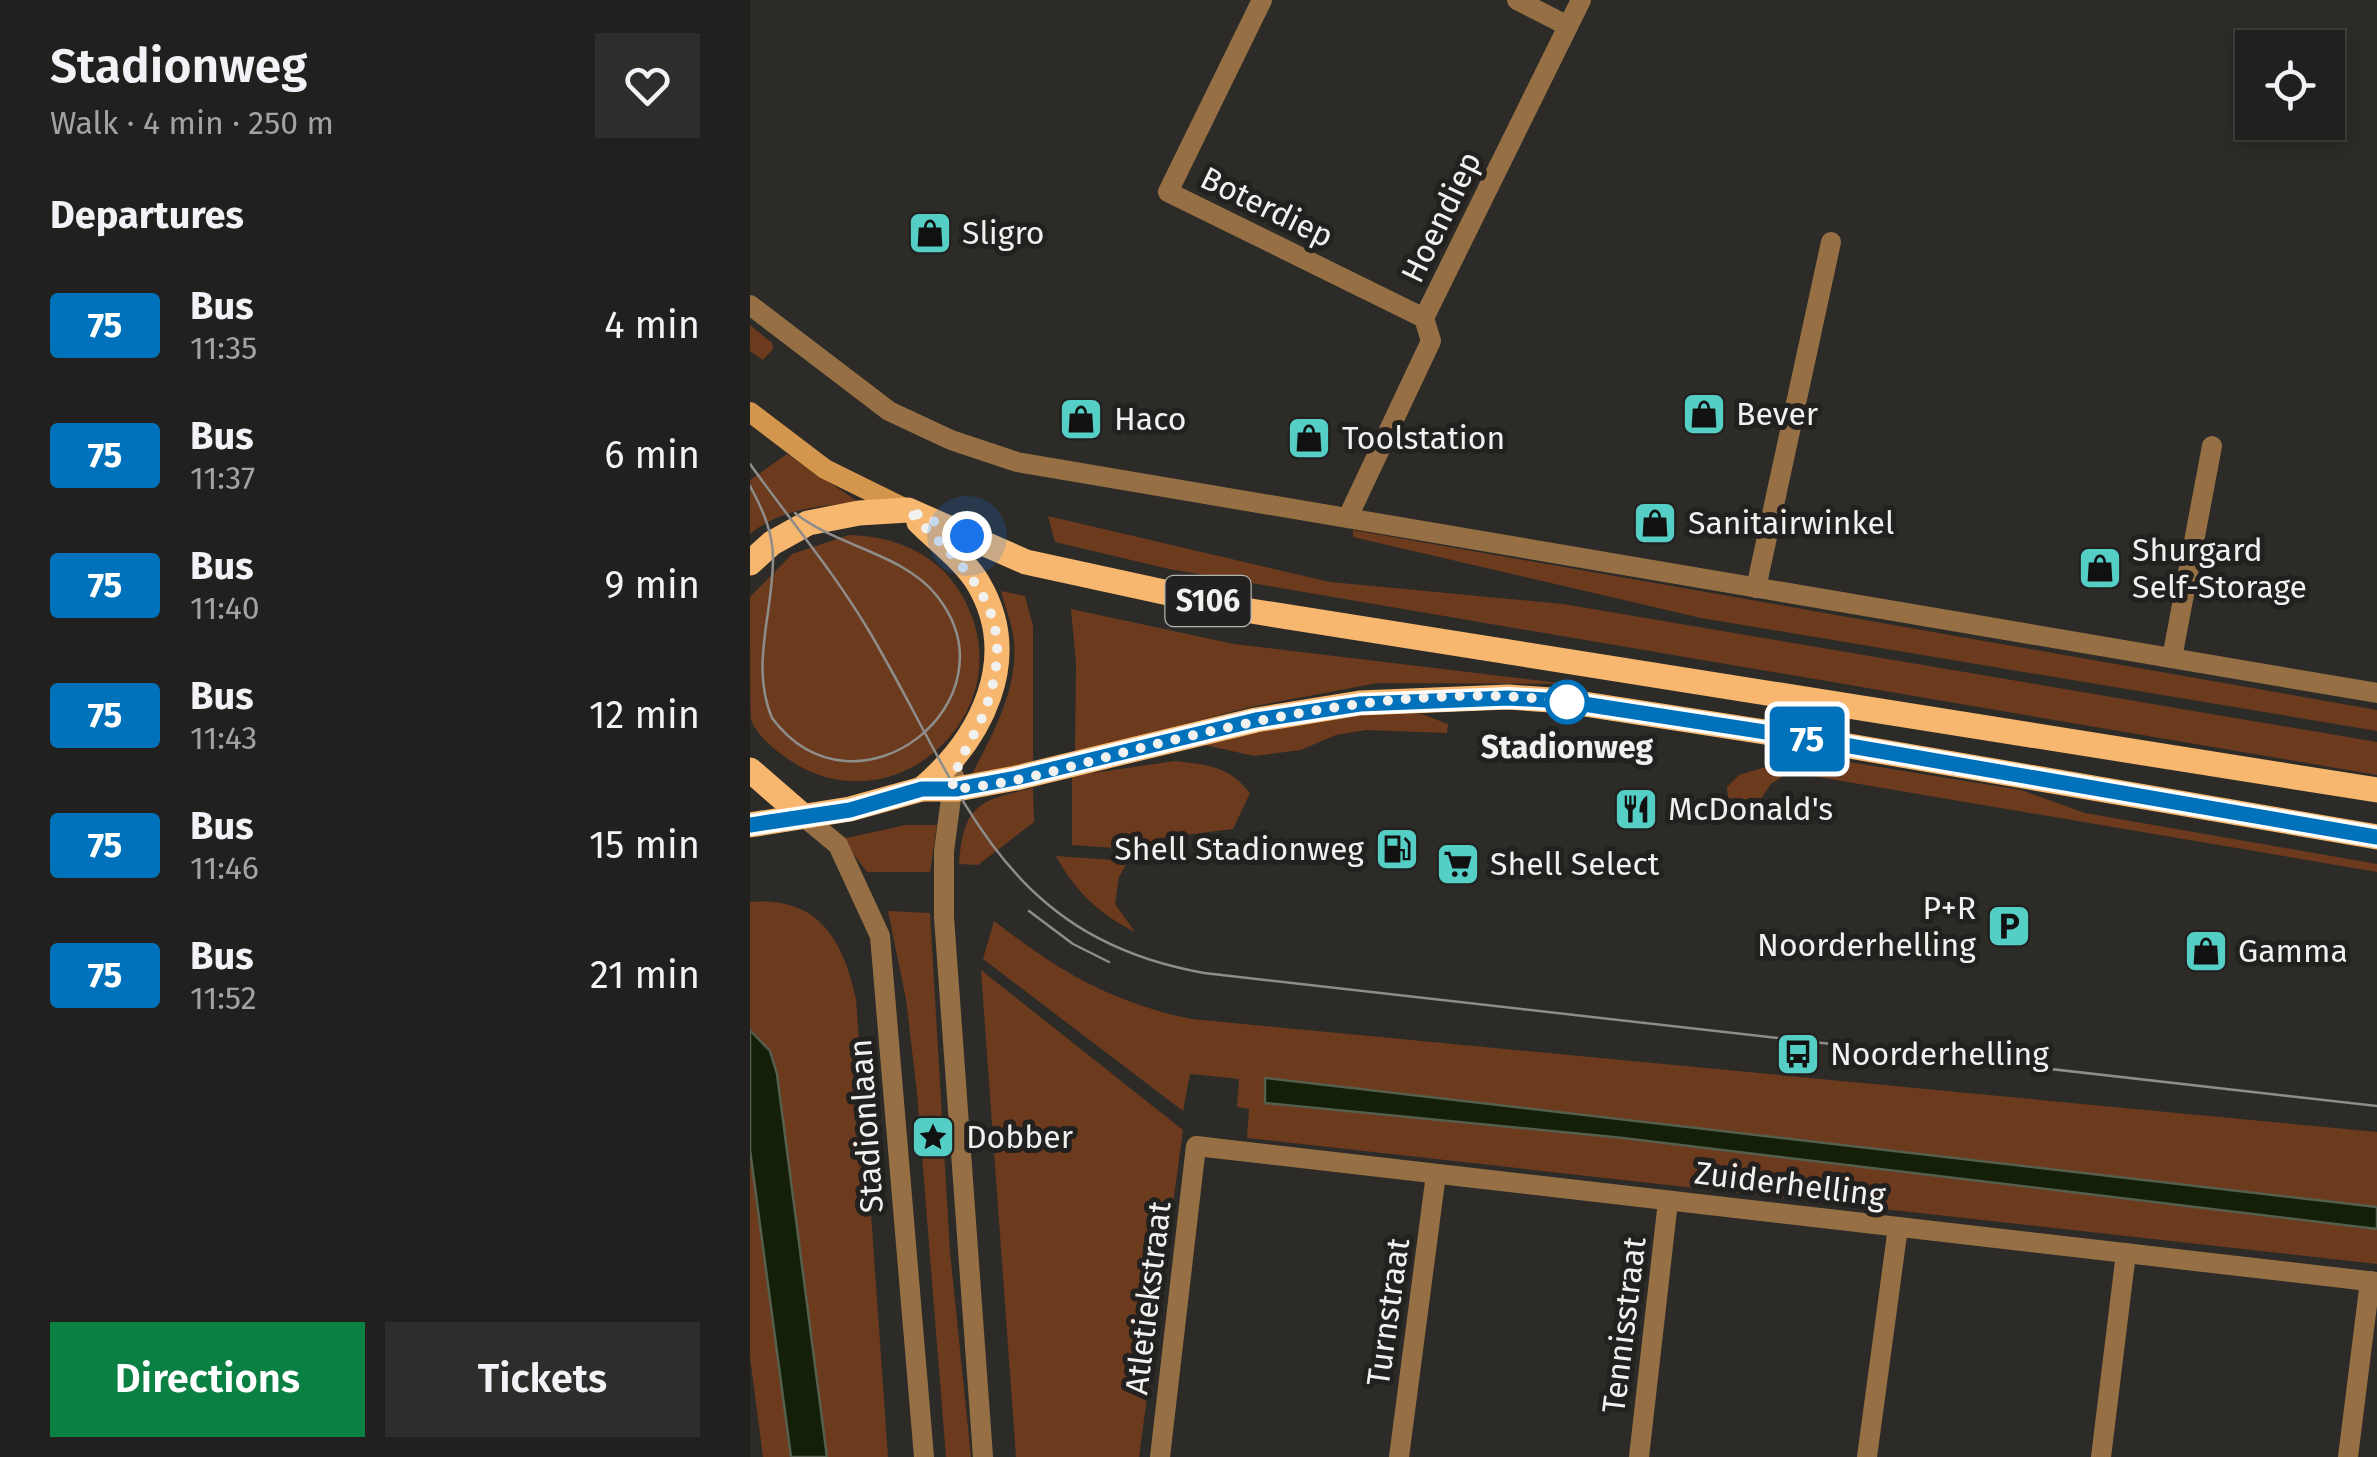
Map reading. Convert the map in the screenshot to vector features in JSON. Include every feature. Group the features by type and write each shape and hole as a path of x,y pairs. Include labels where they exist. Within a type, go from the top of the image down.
{"main road":[{"name":"S106","path":"750,412 825,469 1026,562 1251,611 2377,790"},
{"path":"750,563 772,543 808,524 859,513 908,510 977,581 995,626 997,648 991,690 963,751 922,789"},
{"path":"750,825 863,807 922,789 978,785 1256,720 1360,704 1508,698 1564,701 1798,737 2377,837"},
{"path":"750,770 803,816"}],"street":[{"name":"Boterdiep","path":"1262,0 1168,192 1424,318"},
{"path":"1517,0 1568,26"},
{"name":"Hoendiep","path":"1348,517 1431,342 1424,318 1581,0"},
{"path":"1756,588 1831,242"},
{"path":"757,311 889,411 951,440 1017,462 2377,693"},
{"path":"2172,658 2212,446"},
{"path":"963,751 947,826 944,917 983,1457"},
{"path":"947,826 962,798 978,785"},
{"name":"Stadionlaan","path":"803,816 838,845 880,936 924,1457"},
{"name":"Zuiderhelling","path":"1196,1146 2374,1281"},
{"name":"Atletiekstraat","path":"1160,1457 1196,1146"},
{"name":"Turnstraat","path":"1400,1457 1436,1174"},
{"name":"Tennisstraat","path":"1638,1457 1668,1200"},
{"path":"1866,1457 1898,1227"},
{"path":"2101,1457 2126,1253"},
{"path":"2348,1457 2374,1281"}],"shaded area":[{"path":"750,325 772,343 773,349 763,360 750,351"},
{"path":"787,454 860,503 788,514 750,534 750,480"},
{"path":"1048,516 1330,582 1563,604 2377,742 2377,775 1169,569 1055,542"},
{"path":"1353,530 2377,710 2377,731 1701,618 1353,537"},
{"path":"849,535 898,543 939,567 960,592 977,636 978,679 964,717 938,749 905,771 865,781 823,776 781,754 751,720 750,597 792,554"},
{"path":"1001,591 1025,596 1033,626 1033,762 972,774 1004,705 1013,668 1012,629"},
{"path":"1071,609 1234,644 1568,684 1378,683 1250,707 1075,753 1076,663"},
{"path":"1391,711 1422,714 1448,724 1447,733 1366,730 1336,735 1301,750 1254,756 1200,744 1321,717"},
{"path":"1806,755 2021,790 2085,813 2377,864 2377,872 1789,772 1771,784 1760,800 1728,798 1727,787 1739,775"},
{"path":"1175,761 1226,772 1250,793 1233,829 1161,838 1130,849 1072,845 1072,776"},
{"path":"1033,788 1034,822 978,865 959,864 965,829 977,808"},
{"path":"906,825 937,825 930,872 867,872 842,839"},
{"path":"1056,856 1128,861 1119,877 1115,904 1135,932 1089,900"},
{"path":"750,902 774,902 810,914 835,940 851,977 856,999 888,1457 827,1457 777,1074 758,1036 750,1030"},
{"path":"888,911 930,913 950,1252 971,1457 946,1457 917,1093 906,999"},
{"path":"994,921 1041,955 1110,994 1191,1019 2377,1132 2377,1207 1265,1079 1265,1103 1623,1138 2377,1229 2377,1264 1247,1138 1249,1109 1237,1107 1239,1079 1190,1074 1183,1111 983,959"},
{"path":"981,970 1183,1130 1139,1457 1016,1457"},
{"path":"750,1030 770,1051 777,1074 827,1457 791,1457 750,1150"},
{"path":"1265,1078 2377,1207 2377,1229 1623,1138 1265,1103"},
{"path":"750,1150 791,1457 763,1457 750,1357"}],"tram line":[{"path":"750,464 855,609 962,799 995,848 1032,890 1078,926 1134,954 1204,973 2377,1106"},
{"path":"750,486 766,520 773,548 763,659 763,679 772,718 807,749 845,761 883,756 917,738 943,710 958,675 957,636 937,596 923,581 795,513"},
{"path":"1029,911 1073,944 1109,962"}],"bus line":[{"name":"75","path":"750,825 850,810 922,789 957,789 1016,778 1256,720 1360,704 1508,698 1564,701 1798,737 2377,837"}],"place":[{"name":"Sligro","path":"930,233"},
{"name":"Bever","path":"1704,414"},
{"name":"Haco","path":"1081,419"},
{"name":"Toolstation","path":"1309,438"},
{"name":"Sanitairwinkel","path":"1655,523"},
{"name":"Shurgard Self-Storage","path":"2100,568"},
{"name":"Stadionweg","path":"1567,702"},
{"name":"McDonald's","path":"1636,809"},
{"name":"Shell Stadionweg","path":"1397,849"},
{"name":"Shell Select","path":"1458,864"},
{"name":"P+R Noorderhelling","path":"2009,926"},
{"name":"Gamma","path":"2206,951"},
{"name":"Noorderhelling","path":"1798,1054"},
{"name":"Dobber","path":"933,1137"}],"route":[{"path":"967,536 908,510 977,581 995,626 996,669 991,690 974,735 963,751 952,789 1016,778 1256,720 1360,704 1508,698 1567,702"}]}
